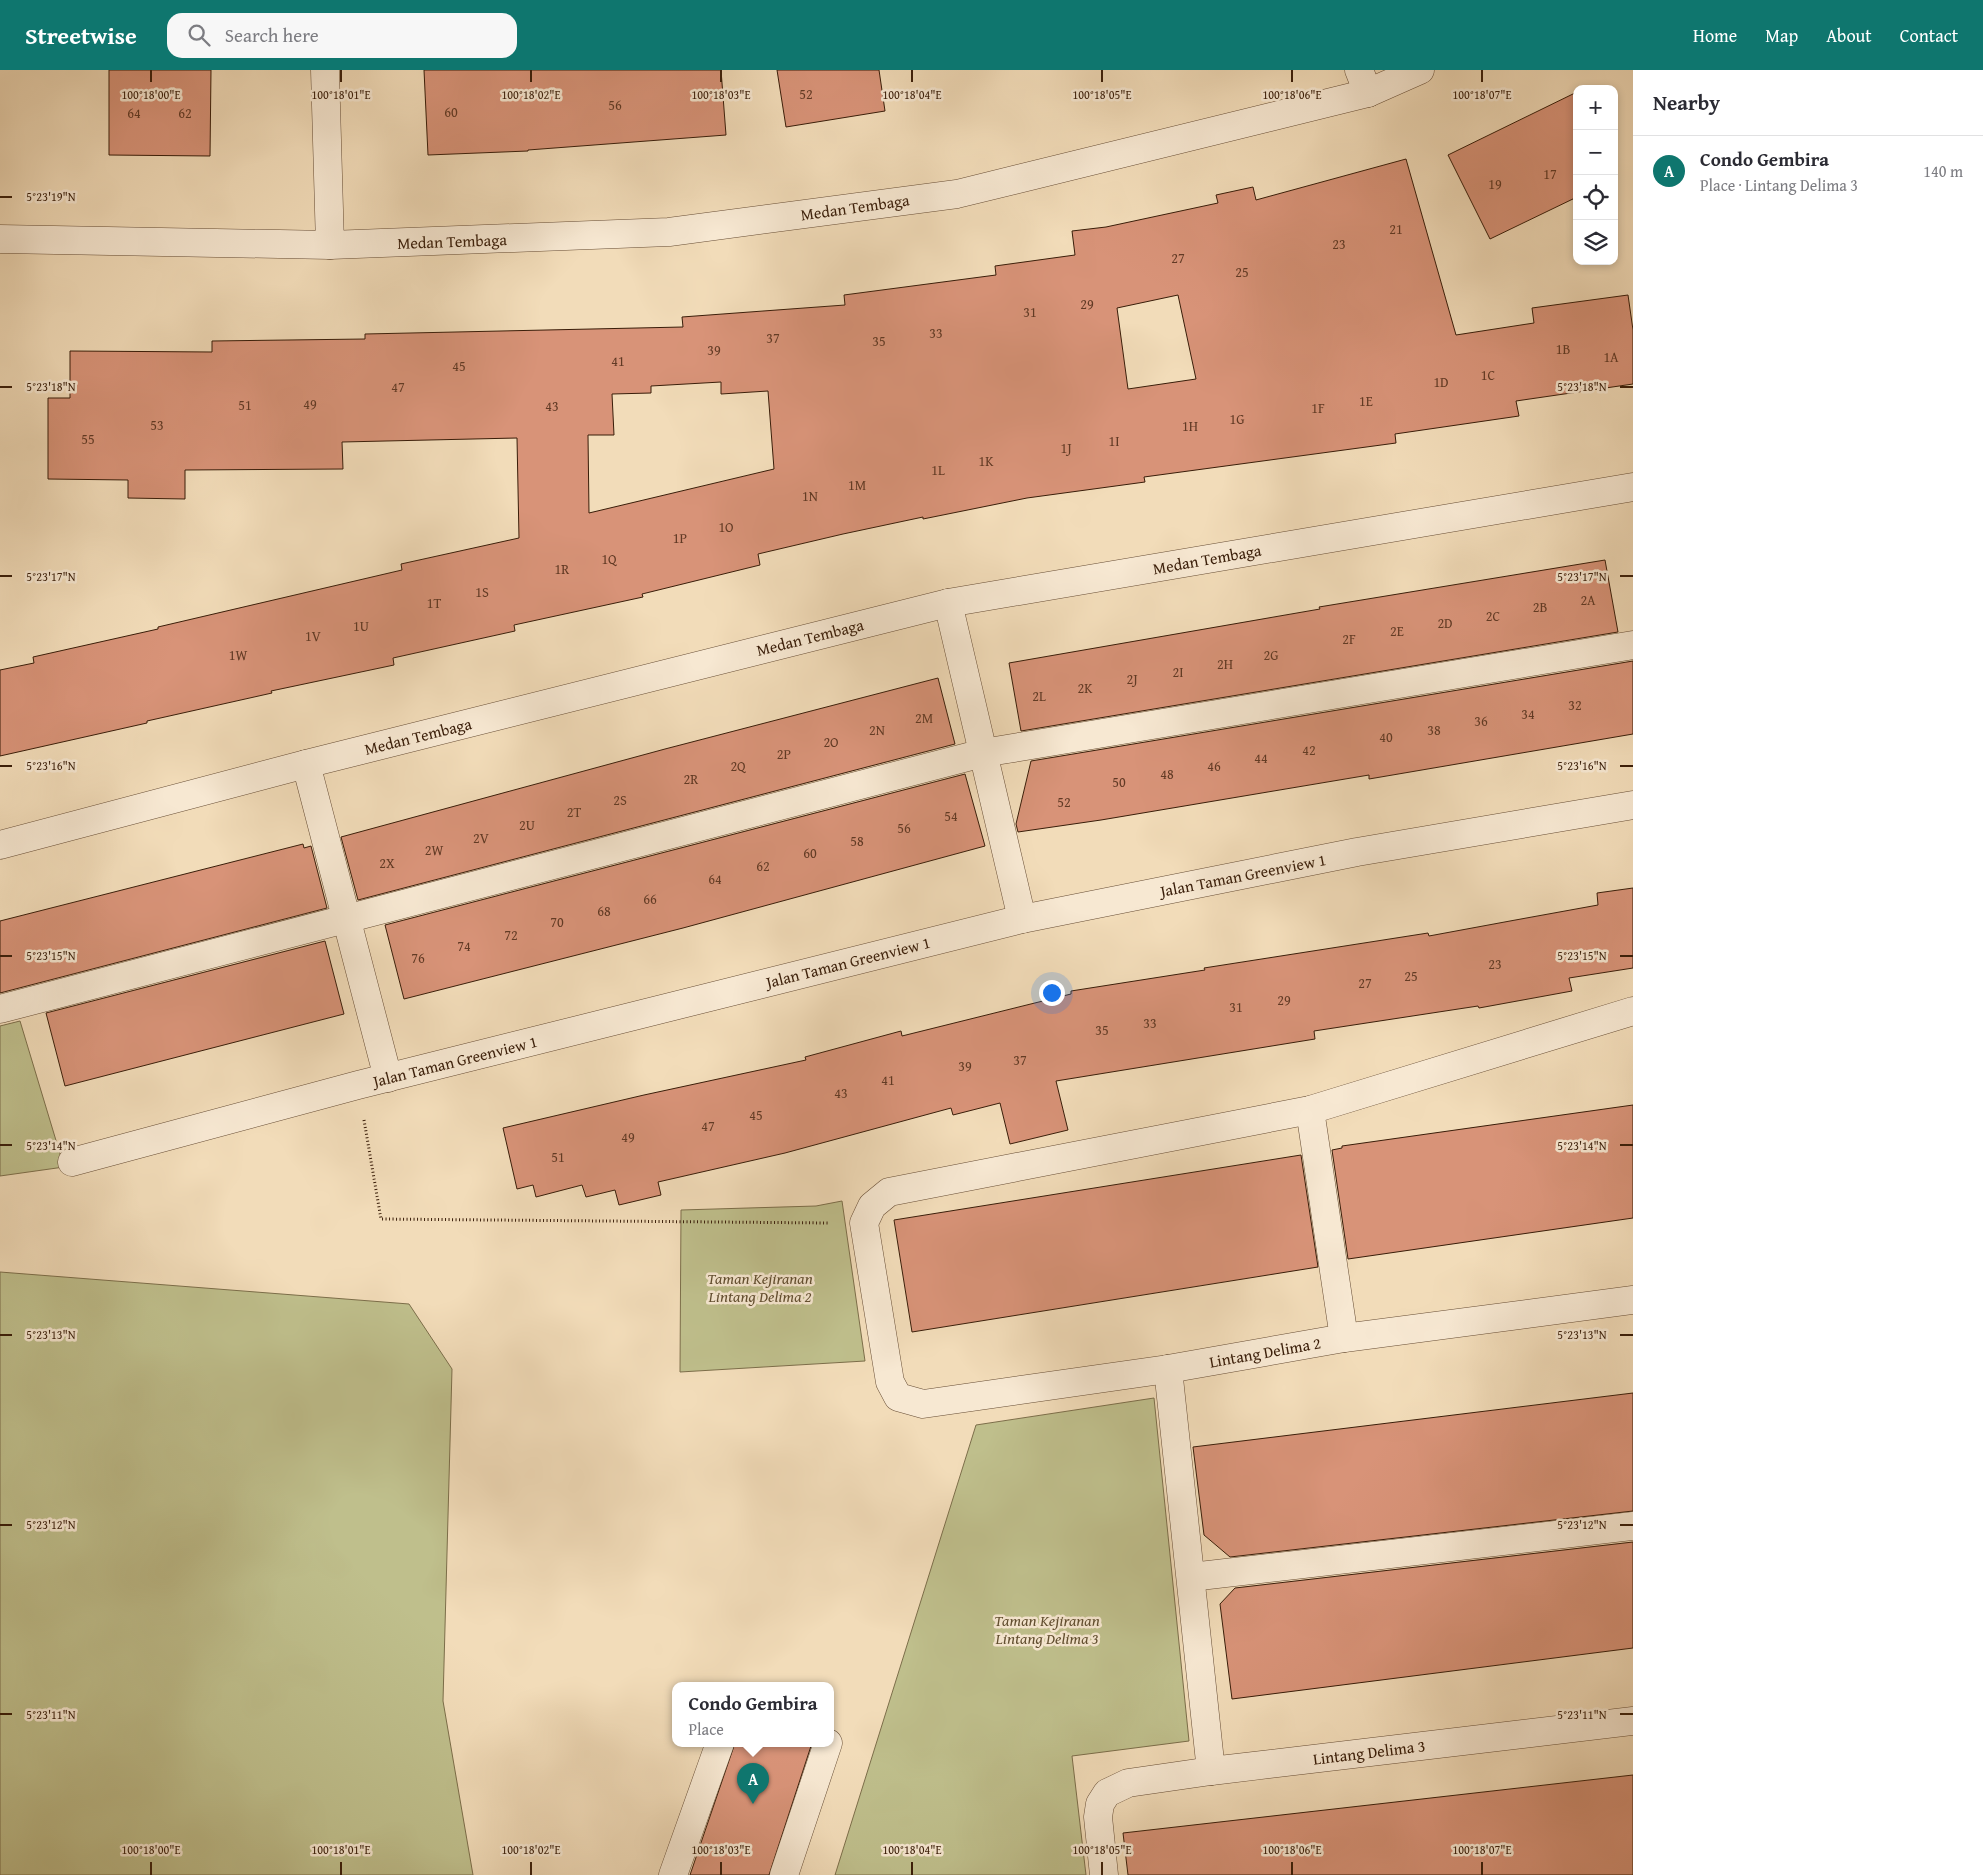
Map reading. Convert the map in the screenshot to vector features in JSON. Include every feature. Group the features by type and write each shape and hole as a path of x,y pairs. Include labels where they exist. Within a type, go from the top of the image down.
{"street":[{"path":"325,70 330,245"},
{"name":"Medan Tembaga","path":"0,239 330,245 668,232 957,194 1364,82 1420,70"},
{"name":"Medan Tembaga","path":"0,845 306,764 948,602 1633,487"},
{"path":"948,602 1022,919"},
{"path":"0,1009 983,754 1633,645"},
{"path":"306,764 388,1078"},
{"name":"Jalan Taman Greenview 1","path":"72,1162 358,1085 1022,919 1357,852 1633,805"},
{"path":"864,1223 872,1206 889,1192 1310,1110 1633,1011"},
{"path":"1310,1110 1344,1338"},
{"name":"Lintang Delima 2","path":"864,1223 890,1382 898,1397 923,1404 1168,1369 1344,1338 1633,1300"},
{"path":"1168,1369 1211,1771"},
{"path":"1191,1577 1633,1526"},
{"name":"Lintang Delima 3","path":"1104,1875 1098,1817 1100,1804 1106,1793 1128,1782 1633,1721"},
{"path":"673,1875 719,1747"},
{"path":"784,1875 827,1747"}],"path":[{"path":"358,1085 381,1219 864,1223"}],"green space":[{"path":"20,1021 64,1167 0,1176 0,1026"},
{"name":"Taman Kejiranan Lintang Delima 2","path":"842,1201 865,1361 680,1372 681,1210 816,1206"},
{"path":"0,1272 409,1304 452,1369 443,1701 473,1875 0,1875"},
{"name":"Taman Kejiranan Lintang Delima 3","path":"1154,1398 1189,1741 1072,1756 1086,1875 835,1875 976,1425"}],"building":[{"path":"109,70 211,70 210,156 109,155"},
{"path":"424,70 721,70 726,135 528,151 428,155"},
{"path":"777,70 879,70 885,111 786,127"},
{"path":"1573,94 1573,199 1490,239 1448,155"},
{"path":"1406,159 1456,335 1534,323 1532,308 1628,295 1633,330 1633,384 1516,401 1519,416 1395,434 1396,443 1144,477 1145,482 1027,498 843,534 758,554 760,565 642,594 643,597 514,625 515,631 393,658 394,665 271,691 272,693 0,756 0,670 34,663 33,657 402,570 401,564 519,538 517,438 342,442 343,469 185,470 185,499 128,498 128,480 48,479 48,398 70,398 70,351 212,352 212,341 365,339 365,334 683,327 682,317 845,305 844,295 996,275 995,266 1075,255 1072,231 1106,227 1218,203 1216,195 1253,187 1256,200","holes":["1178,295 1196,379 1128,389 1117,308","721,382 721,394 768,391 774,469 589,513 588,435 614,435 612,394 651,393 651,386"]},
{"path":"1605,560 1618,632 1021,731 1009,663 1320,609 1319,607"},
{"path":"1633,661 1633,734 1369,779 1369,775 1018,832 1016,824 1031,761"},
{"path":"938,678 955,744 358,900 341,837 665,749"},
{"path":"965,774 985,846 683,928 404,999 385,925"},
{"path":"303,844 304,848 311,846 327,908 0,993 0,921"},
{"path":"1633,888 1633,968 1569,978 1572,991 1479,1008 1478,1006 1314,1031 1315,1039 1056,1081 1068,1130 1010,1144 1000,1103 953,1115 951,1108 785,1153 658,1182 661,1195 619,1205 615,1190 586,1197 582,1185 536,1197 533,1185 517,1189 503,1128 806,1060 805,1057 901,1031 902,1036 1071,994 1071,991 1428,933 1429,936 1598,905 1597,893"},
{"path":"325,941 344,1014 65,1086 46,1013"},
{"path":"1633,1105 1633,1218 1348,1259 1332,1150 1342,1148 1342,1146"},
{"path":"1301,1155 1318,1267 912,1332 894,1220"},
{"path":"1633,1393 1633,1511 1230,1557 1204,1535 1193,1447"},
{"path":"1633,1542 1633,1648 1232,1699 1220,1604 1235,1588"},
{"path":"734,1747 811,1747 769,1875 690,1875"},
{"path":"1633,1775 1633,1875 1128,1875 1123,1833"}],"place":[{"name":"Condo Gembira","path":"753,1804"}]}
